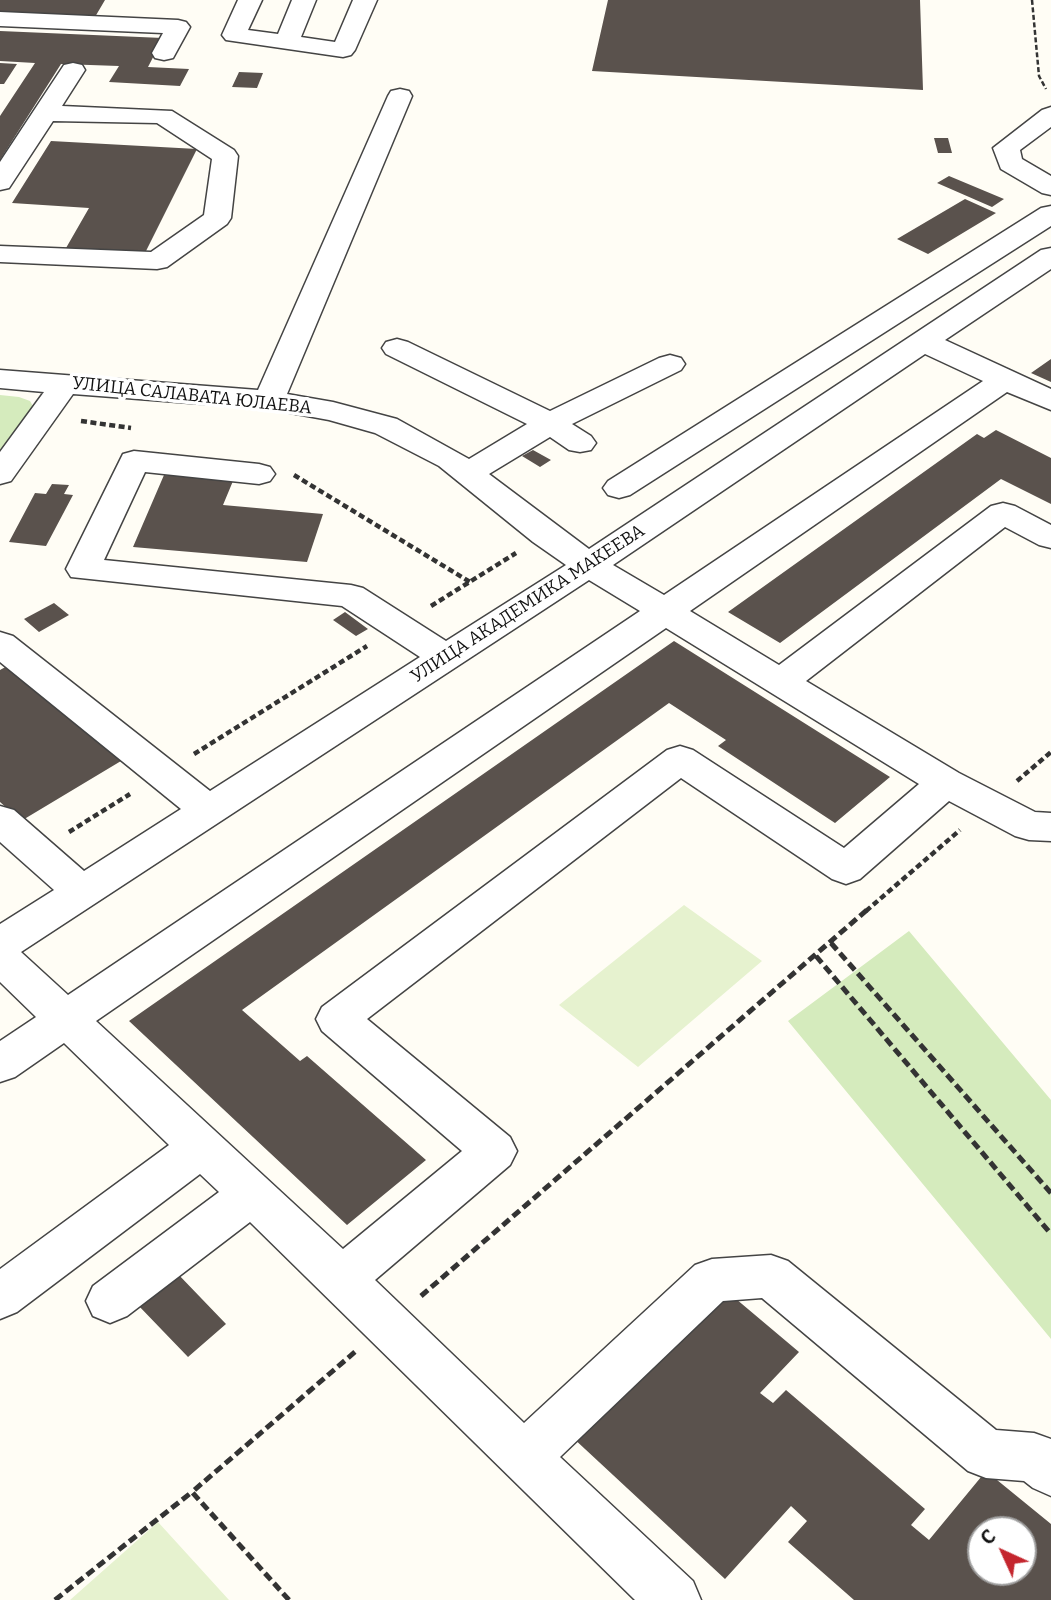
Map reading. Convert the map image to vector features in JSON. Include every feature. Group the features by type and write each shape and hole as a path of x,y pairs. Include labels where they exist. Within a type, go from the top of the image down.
{"street":[{"path":"123,25 136,0"},
{"path":"250,0 234,35 343,50 365,0"},
{"path":"287,42 304,0"},
{"path":"0,19 178,27 164,53"},
{"path":"0,182 74,70"},
{"path":"269,400 400,96"},
{"path":"0,254 157,261 217,218 225,156 163,116 45,113"},
{"path":"1051,115 1006,148 1010,163 1051,187"},
{"path":"619,488 1051,214"},
{"name":"УЛИЦА АКАДЕМИКА МАКЕЕВА","path":"0,945 589,565 1051,256"},
{"path":"924,342 1051,401"},
{"path":"397,348 550,423 580,443"},
{"path":"468,473 550,423 670,364"},
{"name":"УЛИЦА САЛАВАТА ЮЛАЕВА","path":"0,379 269,400 333,411 386,426 428,446 468,473 545,535 589,565 946,783 1029,826 1051,827"},
{"path":"0,1064 1003,380"},
{"path":"0,474 65,384"},
{"path":"259,474 134,461 83,569 351,596 446,657"},
{"path":"781,682 1003,513 1051,538"},
{"path":"0,644 208,810"},
{"path":"342,1279 494,1151 337,1019 680,759 846,869 946,783"},
{"path":"0,820 82,892"},
{"path":"0,957 342,1279 674,1600"},
{"path":"0,1297 201,1147"},
{"path":"110,1301 251,1194"},
{"path":"525,1456 712,1280 771,1276 986,1454 1034,1457 1051,1471"}],"path":[{"path":"1032,0 1039,76 1051,99"},
{"path":"37,852 545,535"},
{"path":"54,1600 192,1492 1051,752"},
{"path":"831,943 1051,1193"},
{"path":"816,956 1051,1234"},
{"path":"192,1492 289,1600"}],"green space":[{"path":"0,395 30,401 34,408 0,456"},
{"path":"684,905 762,961 638,1067 559,1005"},
{"path":"909,931 1051,1100 1051,1339 788,1021"},
{"path":"158,1522 229,1600 70,1600"}],"building":[{"path":"0,0 105,0 95,17 0,12"},
{"path":"608,0 920,0 923,90 592,71"},
{"path":"0,31 163,38 148,67 189,69 180,86 109,82 119,66 61,64 0,160 0,116 35,63 0,61"},
{"path":"0,63 17,64 4,84 0,84"},
{"path":"239,72 263,73 257,88 232,87"},
{"path":"934,138 948,138 952,153 938,153"},
{"path":"51,141 197,149 145,253 66,248 89,208 12,203"},
{"path":"949,176 1004,199 992,207 937,183"},
{"path":"965,199 996,213 928,254 897,239"},
{"path":"1051,359 1051,382 1031,373"},
{"path":"996,430 1051,458 1051,504 1001,479 780,643 728,612 977,434 984,438"},
{"path":"533,450 551,460 540,467 522,456"},
{"path":"164,475 233,481 223,505 323,514 307,562 133,547"},
{"path":"52,484 69,485 64,494 73,495 46,546 9,542 35,493 46,494"},
{"path":"54,603 69,615 39,632 24,619"},
{"path":"345,612 368,629 356,636 333,620"},
{"path":"674,641 890,777 835,823 718,746 726,740 669,703 242,1010 300,1061 307,1056 426,1160 347,1225 129,1021"},
{"path":"18,660 131,755 21,821 0,802 0,670"},
{"path":"176,1272 226,1324 188,1357 136,1303"},
{"path":"723,1288 799,1352 760,1393 773,1403 786,1390 925,1509 911,1525 929,1540 986,1471 1051,1524 1051,1600 854,1600 788,1542 807,1521 791,1506 725,1579 571,1436"}]}
